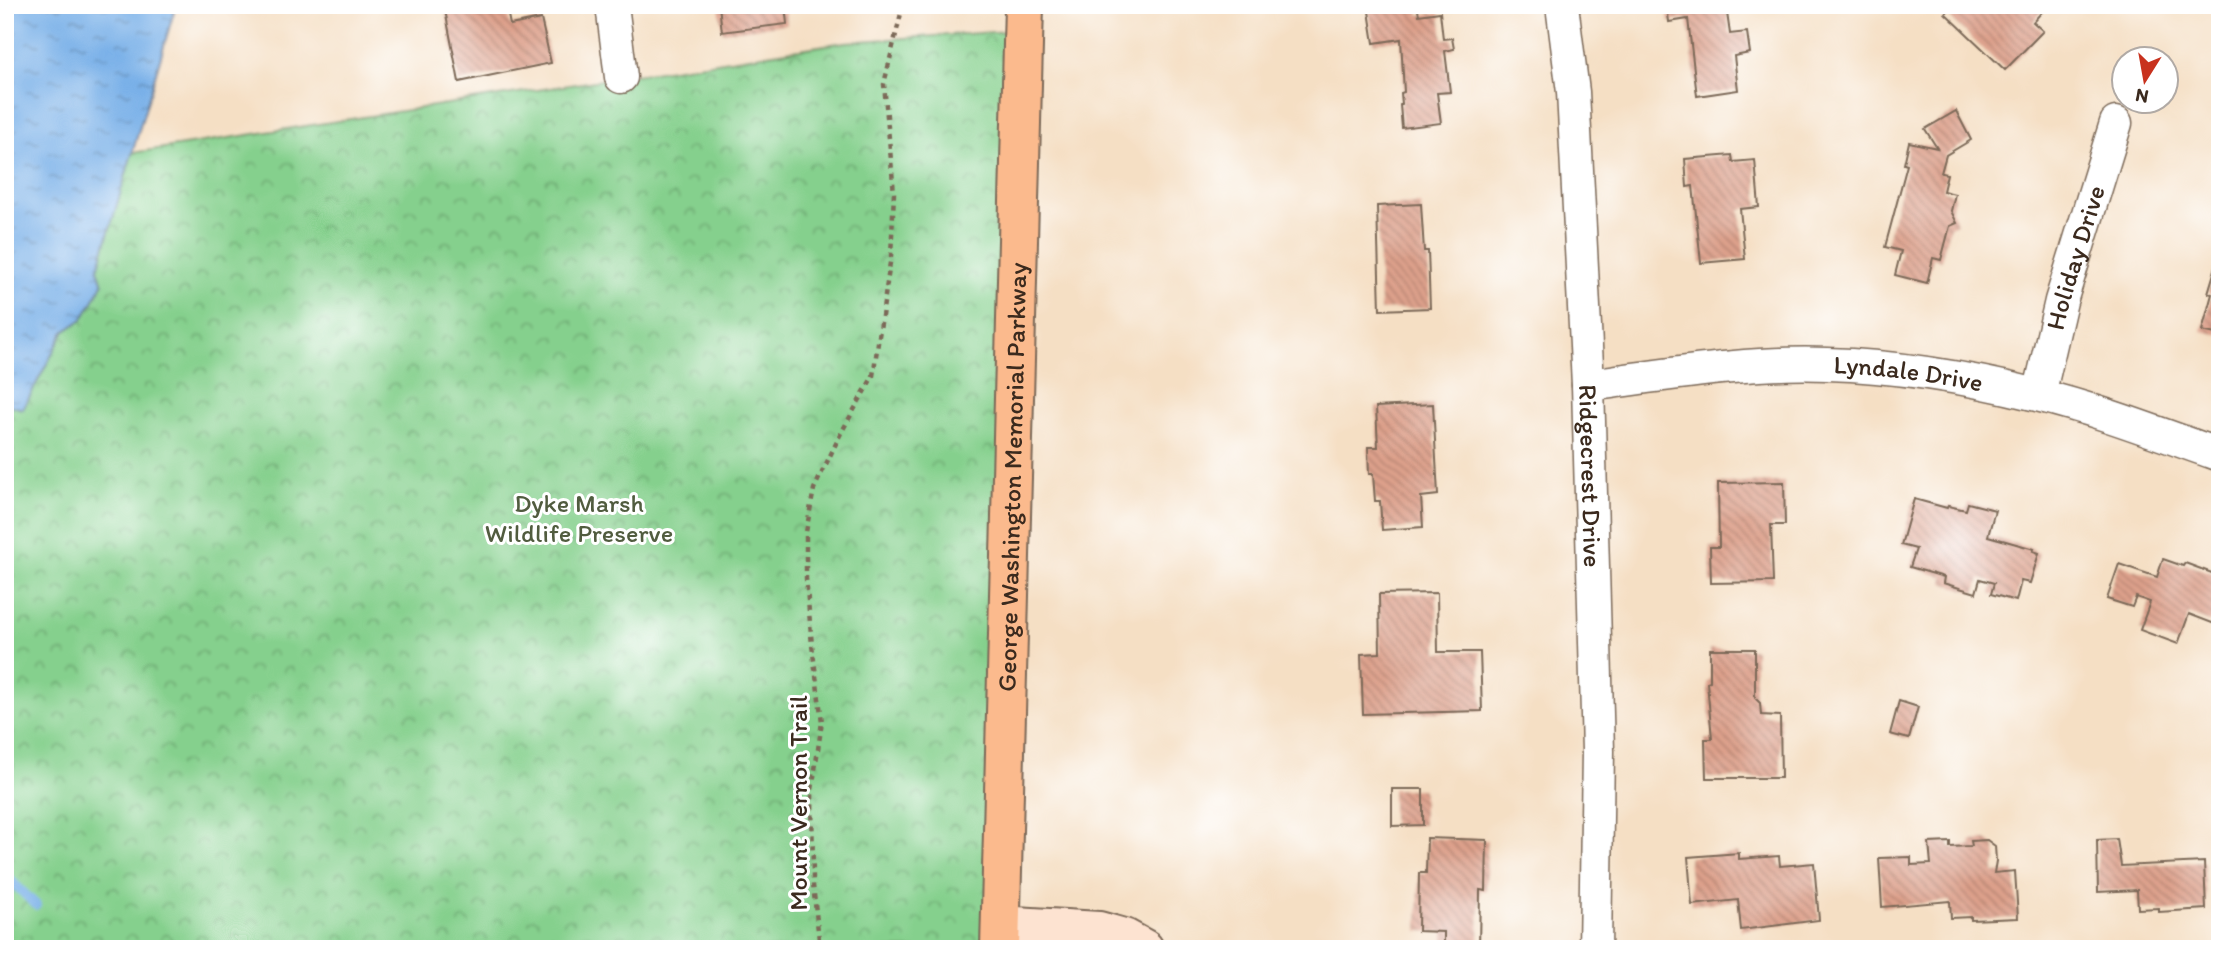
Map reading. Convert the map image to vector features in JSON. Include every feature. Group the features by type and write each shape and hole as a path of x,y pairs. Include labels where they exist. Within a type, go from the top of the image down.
{"main road":[{"name":"George Washington Memorial Parkway","path":"1000,937 1024,5"},
{"path":"1000,937 1099,931 1124,938 1144,949"}],"street":[{"path":"612,5 621,77"},
{"name":"Ridgecrest Drive","path":"1562,5 1573,92 1588,386 1598,751 1595,949"},
{"name":"Holiday Drive","path":"2039,395 2062,301 2116,123"},
{"name":"Lyndale Drive","path":"1588,386 1742,366 1826,364 1891,368 1966,379 2039,395 2220,455"}],"path":[{"name":"Mount Vernon Trail","path":"821,949 813,885 812,790 822,722 811,645 806,532 814,489 873,376 891,256 894,193 884,84 903,5"}],"green space":[{"name":"Dyke Marsh Wildlife Preserve","path":"1024,30 999,949 5,949 5,160 132,153 845,42"}],"water":[{"path":"5,5 176,5 98,269 103,284 83,319 64,332 23,409 5,404"}],"building":[{"path":"444,5 506,5 510,25 541,19 551,63 459,82"},
{"path":"719,5 785,5 787,24 722,32"},
{"path":"1368,5 1417,5 1419,15 1440,12 1443,39 1452,38 1454,49 1445,51 1450,92 1437,93 1441,123 1402,128 1400,105 1401,93 1404,92 1401,39 1374,43"},
{"path":"1667,5 1753,5 1754,9 1727,13 1730,34 1747,32 1750,53 1734,56 1738,90 1697,96 1688,19 1669,22"},
{"path":"1953,5 2048,5 2033,22 2043,31 2005,70 1945,13"},
{"path":"1956,111 1971,140 1946,155 1941,173 1947,174 1943,191 1955,194 1951,211 1957,223 1950,226 1941,260 1933,258 1927,283 1895,275 1901,251 1885,247 1907,165 1904,164 1909,142 1937,148 1925,129"},
{"path":"1732,155 1733,162 1755,160 1759,207 1740,209 1745,259 1701,263 1693,186 1687,187 1685,159"},
{"path":"1421,204 1424,251 1428,251 1430,308 1380,310 1377,206"},
{"path":"2220,253 2220,335 2202,331 2212,294 2208,293"},
{"path":"1433,404 1438,495 1421,497 1423,527 1382,530 1380,501 1375,501 1373,474 1369,474 1368,447 1378,447 1376,407"},
{"path":"1784,482 1785,525 1771,525 1773,582 1711,583 1710,547 1719,547 1718,483"},
{"path":"1914,499 1947,508 1966,510 1968,503 1995,510 1988,536 2034,549 2033,551 2039,553 2030,583 2021,581 2016,601 1991,594 1994,583 1980,579 1976,593 1943,583 1944,577 1910,567 1916,549 1901,545"},
{"path":"2163,559 2183,566 2185,563 2220,576 2220,626 2189,614 2178,644 2140,630 2150,602 2136,597 2132,607 2107,599 2119,564 2157,577"},
{"path":"1437,593 1438,652 1480,652 1482,711 1363,714 1361,654 1380,653 1379,594"},
{"path":"1710,649 1755,649 1755,698 1760,703 1761,715 1780,716 1781,778 1706,778 1705,739 1712,739 1707,682 1710,681"},
{"path":"1899,701 1918,707 1909,739 1890,734"},
{"path":"1392,789 1423,789 1423,825 1392,826"},
{"path":"1427,838 1487,840 1486,891 1480,890 1479,949 1444,949 1444,932 1418,931 1419,873 1426,873"},
{"path":"2117,839 2121,866 2204,862 2206,909 2159,912 2159,908 2138,909 2137,890 2098,892 2097,840"},
{"path":"1987,840 1995,846 1994,873 2015,871 2018,918 1951,918 1950,901 1882,907 1879,858 1911,857 1911,865 1931,864 1929,843 1950,842 1950,847 1972,846 1971,841"},
{"path":"1739,853 1739,859 1779,856 1780,866 1814,863 1819,920 1741,930 1738,900 1692,905 1688,857"}],"waterway":[{"path":"5,875 36,905"}]}
